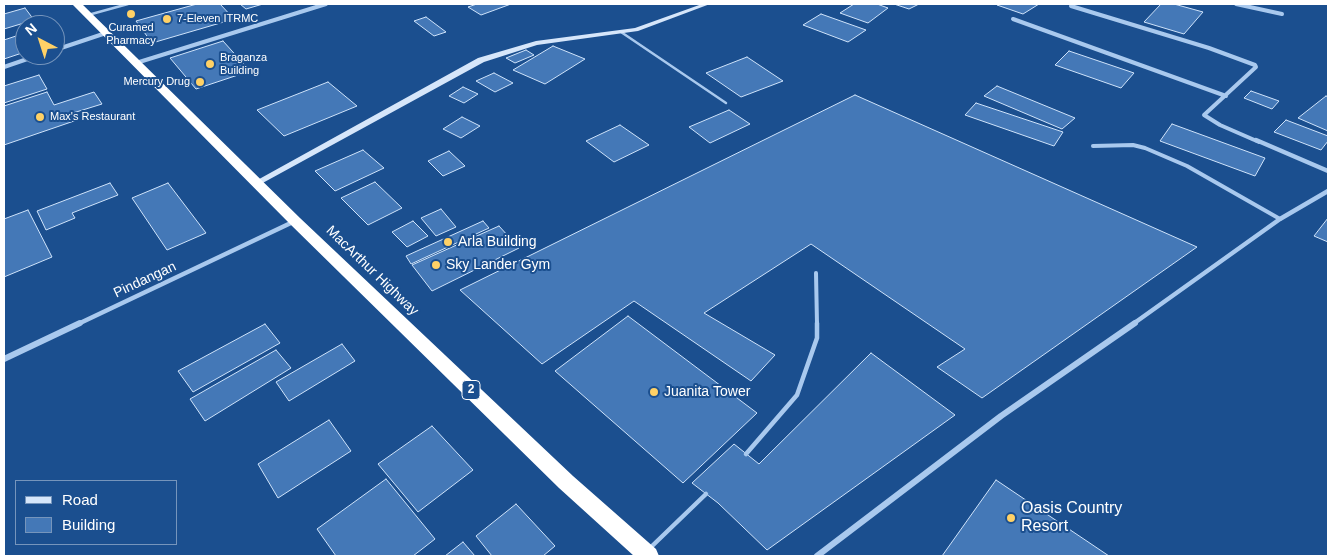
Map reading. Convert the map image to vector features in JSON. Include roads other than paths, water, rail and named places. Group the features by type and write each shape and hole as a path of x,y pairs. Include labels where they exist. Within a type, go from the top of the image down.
{"highway":[{"name":"MacArthur Highway","path":"77,4 295,221 566,482 647,555"}],"street":[{"path":"136,62 326,4"},
{"path":"256,183 481,60 536,43 621,32 654,25 707,4"},
{"path":"1236,4 1282,14"},
{"path":"1071,6 1255,64 1256,67 1206,112 1204,116 1328,172"},
{"path":"1013,20 1226,96"},
{"path":"65,47 106,33"},
{"path":"817,556 1001,416 1231,256 1280,219 1328,191"},
{"name":"Pindangan","path":"4,359 295,221"}],"lane":[{"path":"88,15 128,4"},
{"path":"621,32 726,103"},
{"path":"1093,146 1133,145 1145,148 1187,166 1280,219"},
{"path":"746,454 797,395 817,338 816,273"},
{"path":"647,555 706,494"}],"place":[{"name":"Curamed Pharmacy","path":"131,14"},
{"name":"7-Eleven ITRMC","path":"167,19"},
{"name":"Braganza Building","path":"210,64"},
{"name":"Mercury Drug","path":"200,82"},
{"name":"Max's Restaurant","path":"40,117"},
{"name":"Arla Building","path":"448,242"},
{"name":"Sky Lander Gym","path":"436,265"},
{"name":"Juanita Tower","path":"654,392"},
{"name":"Oasis Country Resort","path":"1011,518"}]}
